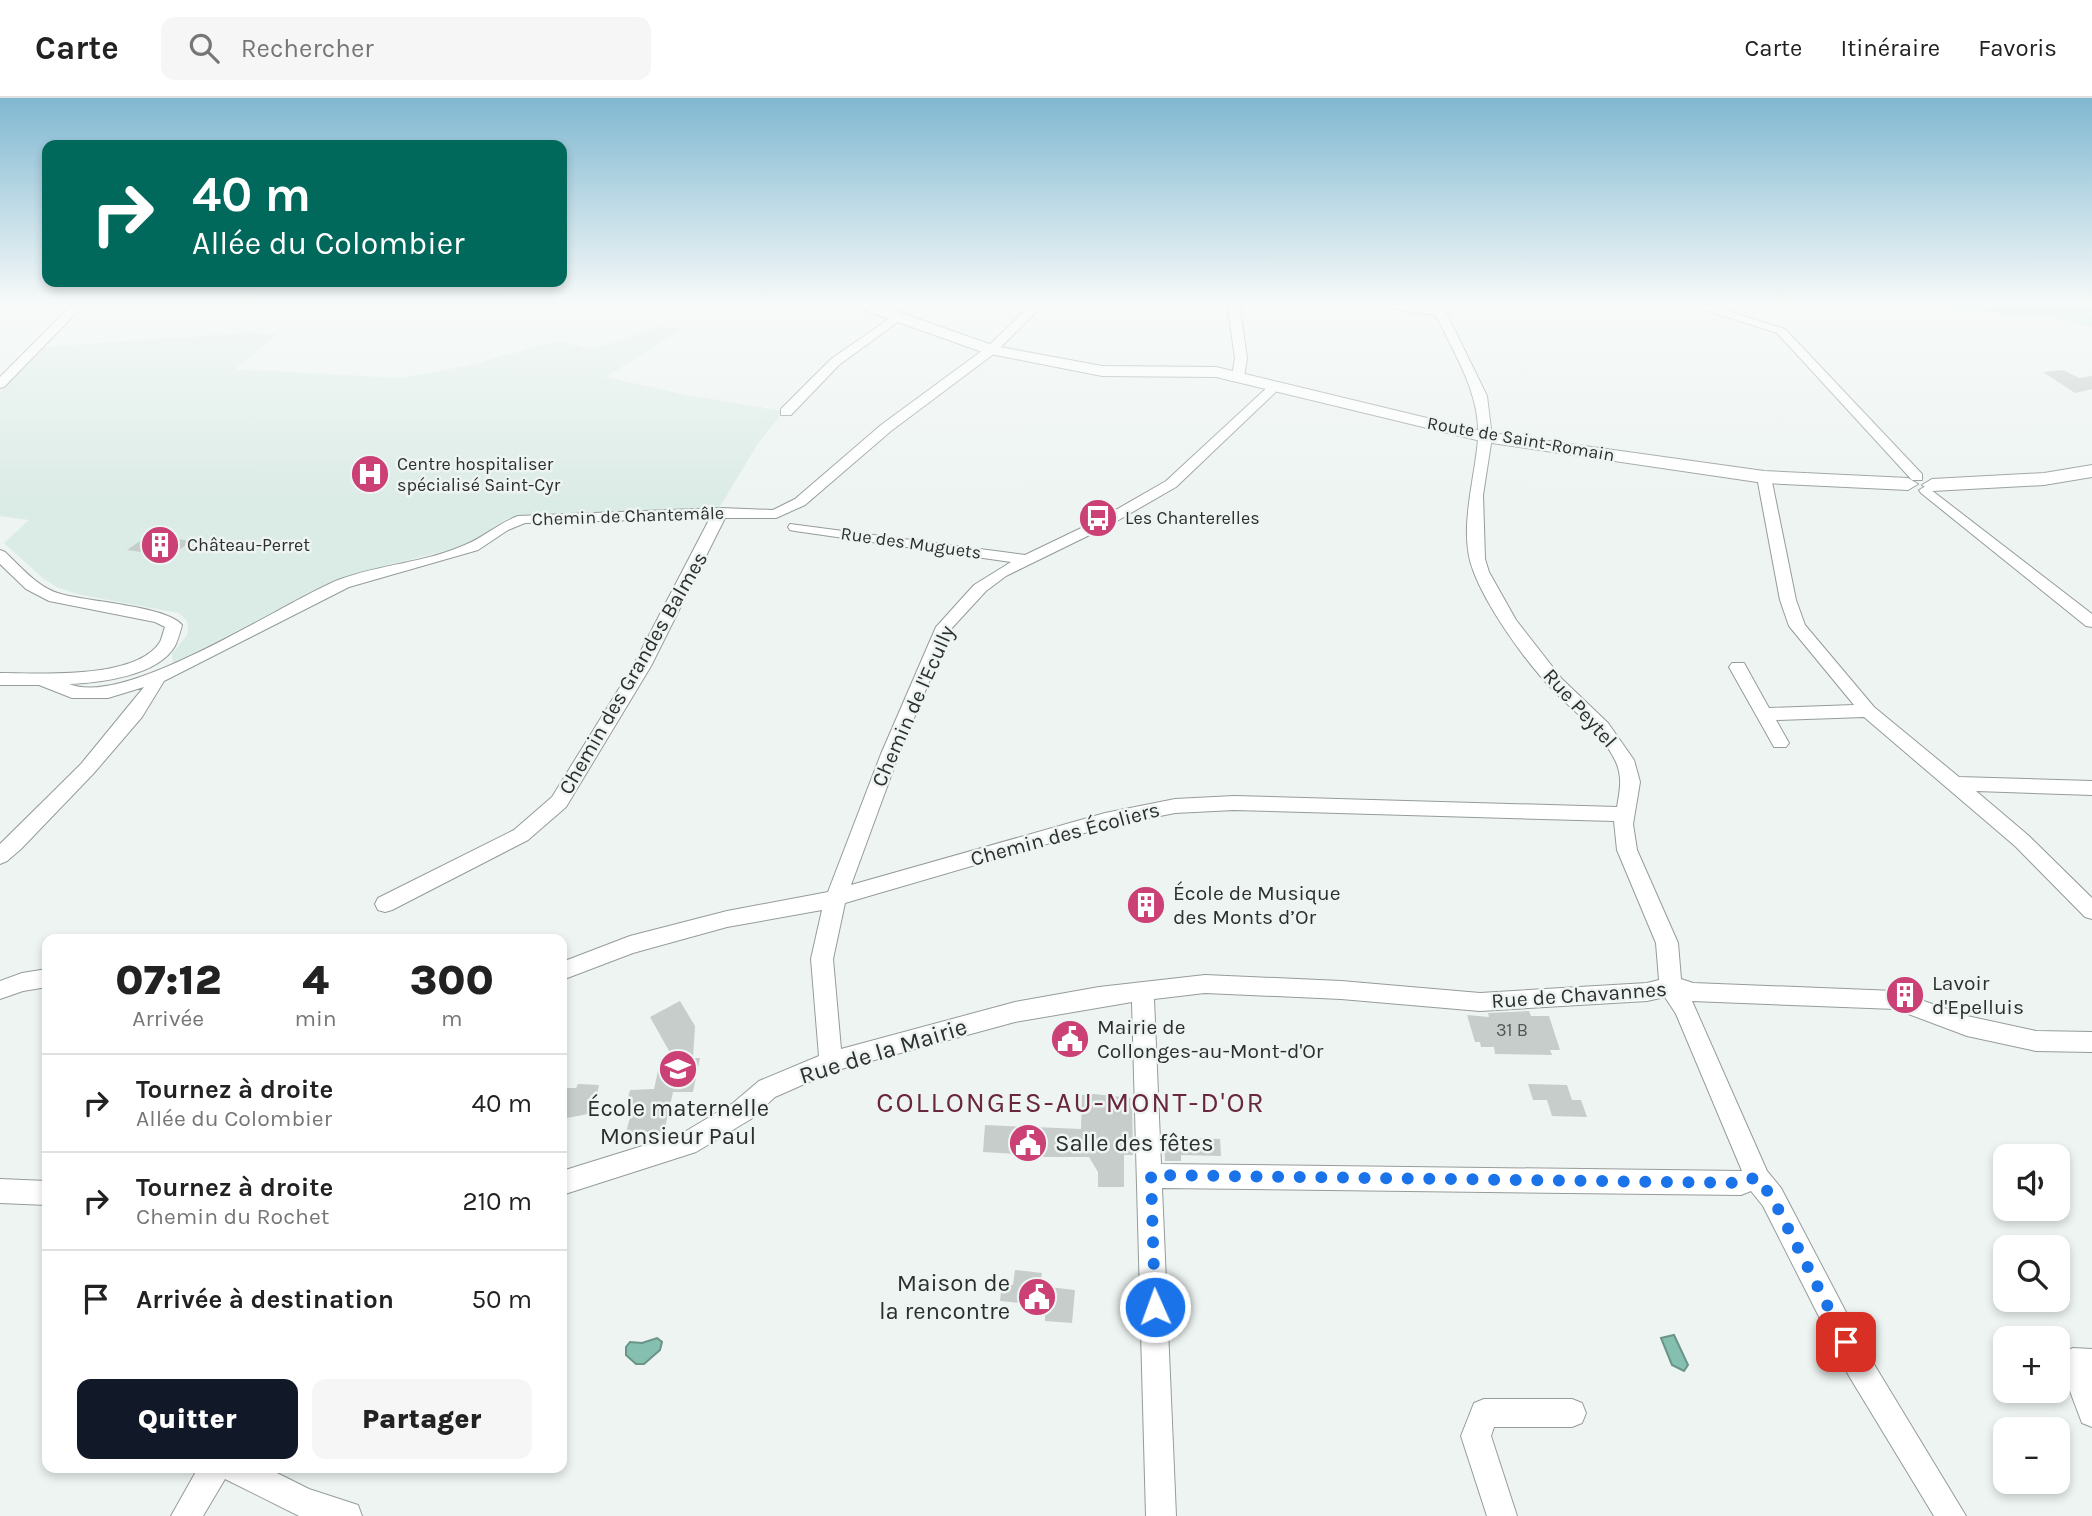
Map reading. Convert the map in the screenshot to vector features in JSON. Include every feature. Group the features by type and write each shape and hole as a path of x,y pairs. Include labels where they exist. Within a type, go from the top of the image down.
{"main road":[{"name":"Route de Saint-Romain","path":"1087,368 1102,371 1216,372 1485,437 1763,477 1921,484 2044,479 2092,471"}],"street":[{"path":"0,384 16,368"},
{"path":"786,412 829,368"},
{"name":"Chemin de Chantemâle","path":"39,678 72,692 108,692 157,678 343,584 379,572 435,560 473,547 503,527 523,519 721,512 776,514 800,502 886,428 967,368"},
{"path":"1238,377 1239,368"},
{"name":"Rue Peytel","path":"1467,368 1481,396 1485,437 1476,495 1477,559 1481,572 1509,622 1556,682 1602,727 1625,760 1631,782 1623,824 1627,850 1667,943 1671,967 1670,986"},
{"path":"1815,368 1921,484 2092,622"},
{"name":"Chemin de l'Ecully","path":"831,1062 822,959 835,898 890,754 944,627 980,588 1001,573 1143,502 1171,484 1276,386"},
{"path":"1763,477 1788,600 1797,626 1868,711 2022,841 2092,911"},
{"name":"Chemin des Grandes Balmes","path":"385,904 521,835 559,802 642,666 721,512"},
{"name":"Rue des Muguets","path":"795,527 1027,560"},
{"path":"0,555 32,586 55,598 160,618 174,625 173,640 156,657 133,669 105,675 0,679"},
{"path":"1738,667 1780,743"},
{"path":"0,856 77,779 145,700 157,678"},
{"path":"1763,714 1868,711"},
{"path":"1956,784 2092,788"},
{"name":"Chemin des Écoliers","path":"567,969 631,945 727,919 807,906 1105,820 1175,806 1234,803 1626,814"},
{"path":"0,990 42,979"},
{"name":"Rue de Chavannes","path":"1143,991 1205,984 1342,990 1480,1002 1647,992 1670,986 1693,992 1895,1000 1967,1026 2036,1041 2092,1042"},
{"path":"1670,986 1685,1009 1751,1158 1756,1177 1772,1197 1859,1366 1951,1516"},
{"path":"1143,991 1161,1516"},
{"name":"Rue de la Mairie","path":"567,1181 687,1144 742,1111 767,1089 831,1062 1015,1012 1099,996 1143,991"},
{"path":"1151,1175 1741,1183 1756,1177"},
{"path":"0,1191 42,1193"},
{"path":"2092,1363 2073,1362 2092,1413"},
{"path":"1502,1516 1476,1436 1484,1413 1572,1413"},
{"path":"186,1516 212,1473"},
{"path":"244,1473 304,1503 347,1516"}],"shaded area":[{"name":"Centre hospitaliser spécialisé Saint-Cyr","path":"24,368 236,368 400,378 454,368 620,368 606,377 686,395 784,411 759,442 719,508 509,518 461,547 380,567 321,588 173,663 172,654 187,635 188,627 187,621 179,613 81,595 57,587 44,579 4,543 29,520 0,516 0,392"},
{"path":"1674,1335 1688,1365 1684,1371 1672,1365 1661,1338"},
{"path":"657,1338 662,1342 660,1350 644,1364 636,1364 626,1355 626,1347 630,1342 642,1343"}],"building":[{"path":"2063,370 2079,378 2092,376 2092,389 2075,393 2043,372"},
{"name":"Château-Perret","path":"149,535 176,536 176,539 192,541 170,556 127,550"},
{"name":"École de Musique des Monts d’Or","path":"1132,896 1161,897 1161,914 1131,912"},
{"name":"École maternelle Monsieur Paul","path":"680,1001 695,1026 693,1058 700,1058 693,1092 673,1092 664,1132 626,1132 631,1114 624,1114 630,1090 654,1089 661,1058 673,1058 650,1017"},
{"path":"1529,1011 1531,1016 1549,1016 1560,1050 1550,1050 1552,1055 1495,1054 1494,1047 1481,1047 1480,1042 1475,1042 1467,1015 1489,1017 1488,1013"},
{"path":"578,1084 599,1085 593,1113 567,1118 567,1088 576,1088"},
{"path":"1528,1084 1567,1085 1572,1100 1581,1100 1587,1117 1552,1116 1547,1100 1533,1100"},
{"path":"1082,1095 1132,1098 1133,1155 1124,1155 1124,1187 1098,1187 1098,1172 1089,1157 1040,1157 983,1152 985,1125 1081,1129"},
{"path":"1164,1137 1220,1139 1221,1156 1181,1155 1181,1161 1165,1161"},
{"name":"Maison de la rencontre","path":"1015,1270 1042,1273 1040,1286 1075,1290 1072,1323 1045,1321 1045,1315 1029,1313 1029,1304 1000,1301 1002,1283 1013,1285"}],"place":[{"name":"Centre hospitaliser spécialisé Saint-Cyr","path":"370,474"},
{"name":"Les Chanterelles","path":"1098,518"},
{"name":"Château-Perret","path":"160,545"},
{"name":"École de Musique des Monts d’Or","path":"1146,905"},
{"name":"Lavoir d'Epelluis","path":"1905,995"},
{"name":"Mairie de Collonges-au-Mont-d'Or","path":"1070,1039"},
{"name":"École maternelle Monsieur Paul","path":"678,1069"},
{"name":"Salle des fêtes","path":"1028,1143"},
{"name":"Maison de la rencontre","path":"1037,1297"}],"district":[{"name":"COLLONGES-AU-MONT-D'OR","path":"1071,1102"}],"route":[{"path":"1155,1307 1151,1175 1741,1183 1756,1177 1772,1197 1846,1342"}]}
